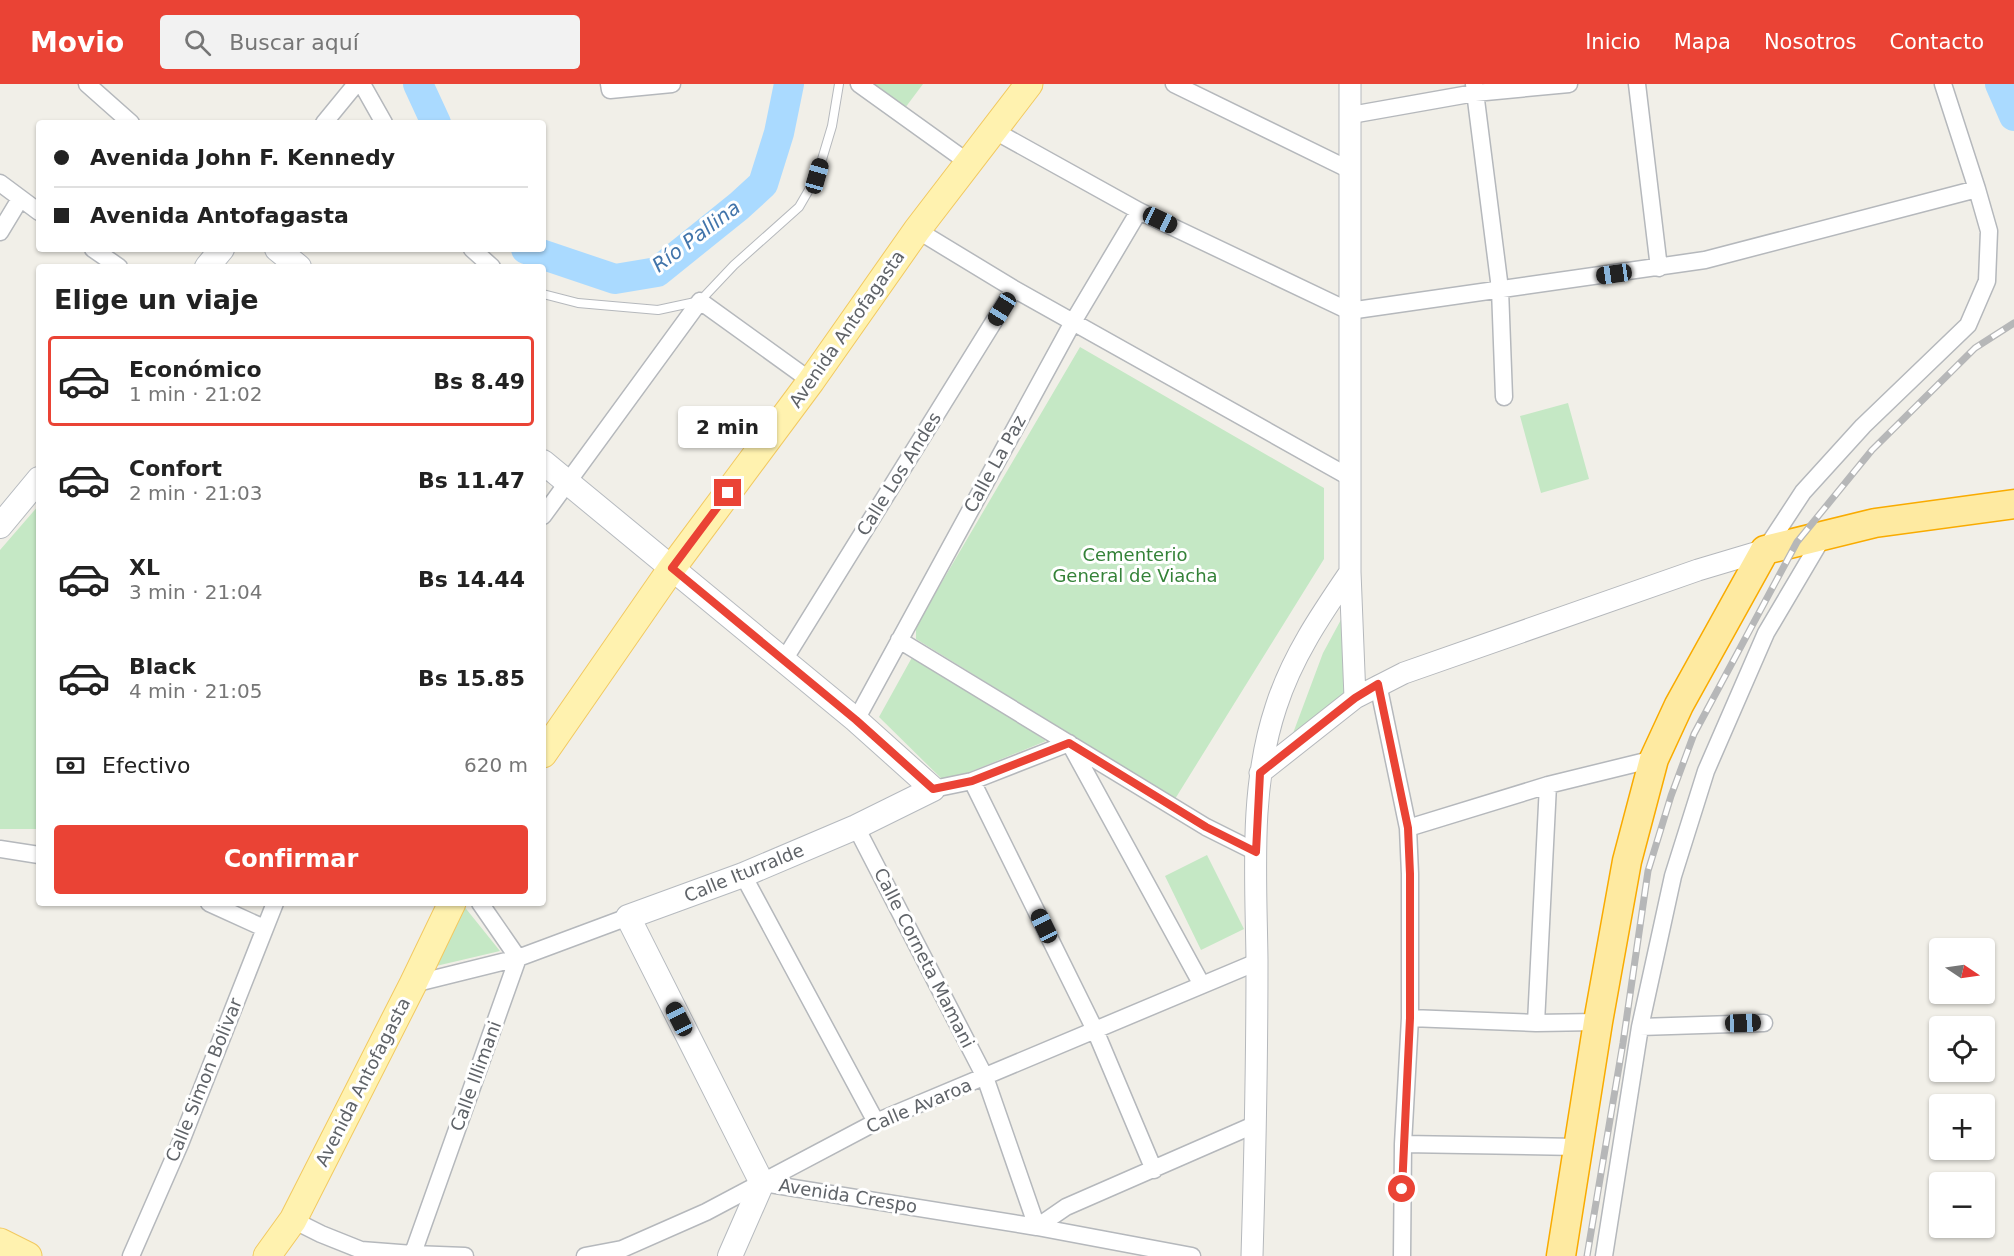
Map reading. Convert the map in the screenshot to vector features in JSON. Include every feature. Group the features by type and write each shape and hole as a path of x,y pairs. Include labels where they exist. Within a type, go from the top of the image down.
{"highway":[{"path":"1561,1256 1598,1022 1627,861 1654,759 1679,705 1765,550 1875,523 2014,504"}],"main road":[{"name":"Avenida Antofagasta","path":"546,750 672,568 811,381 917,230 1029,84"},
{"path":"210,264 220,252"},
{"path":"281,252 295,264"},
{"path":"546,464 856,720 933,789"},
{"path":"2,522 36,487"},
{"name":"Calle Iturralde","path":"628,917 743,875 856,827 933,789"},
{"name":"Avenida Antofagasta","path":"267,1256 293,1220 451,906"},
{"name":"Avenida Crespo","path":"628,917 762,1183"},
{"path":"730,1256 762,1183"},
{"path":"0,1242 28,1256"}],"street":[{"path":"87,84 128,120"},
{"path":"326,120 356,84"},
{"path":"362,84 382,120"},
{"path":"609,84 610,90 672,84"},
{"path":"859,84 969,163"},
{"path":"1174,84 1350,170"},
{"path":"1350,84 1350,572 1355,698"},
{"path":"1351,116 1474,88 1569,84"},
{"path":"1636,84 1659,268"},
{"path":"1260,773 1355,698 1378,684 1698,570 1765,550 1803,492 1863,426 1968,326 1987,281 1989,231 1943,84"},
{"path":"1474,88 1500,290 1504,397"},
{"path":"993,130 1139,211 1349,311 1705,260 1977,189"},
{"path":"0,183 36,210"},
{"path":"0,232 20,199"},
{"name":"Calle La Paz","path":"856,720 1073,322 1139,211"},
{"path":"917,230 1014,289 1351,478"},
{"path":"97,252 115,264"},
{"path":"475,252 489,264"},
{"name":"Calle Los Andes","path":"784,660 1014,289"},
{"path":"546,512 700,301 811,381"},
{"path":"1604,1256 1640,1027 1673,876 1706,771 1766,633 1824,535"},
{"path":"1252,1256 1256,1124 1256,852 1260,773 1276,708 1300,648 1350,572"},
{"path":"899,640 1206,827 1256,852"},
{"path":"1378,684 1408,828 1410,874 1410,1018 1403,1144 1402,1256"},
{"path":"1069,743 1202,985"},
{"name":"Calle Iturralde","path":"933,789 972,781 1069,743"},
{"path":"1408,828 1548,785 1654,759"},
{"path":"972,781 1095,1030 1154,1170"},
{"path":"1536,1023 1548,785"},
{"name":"Calle Corneta Mamani","path":"856,827 985,1077 1037,1227"},
{"path":"0,849 36,855"},
{"path":"743,875 876,1122"},
{"path":"216,906 264,928"},
{"name":"Calle Simon Bolivar","path":"131,1256 180,1143 274,906"},
{"path":"482,906 518,958"},
{"name":"Calle Iturralde","path":"413,984 518,958 628,917"},
{"name":"Calle Illimani","path":"412,1255 518,958"},
{"name":"Calle Avaroa","path":"585,1256 622,1249 706,1212 876,1122 1257,962"},
{"path":"1410,1018 1536,1023 1598,1022"},
{"path":"1640,1027 1764,1023"},
{"path":"1037,1227 1066,1207 1256,1124"},
{"path":"1403,1144 1578,1147"},
{"name":"Avenida Crespo","path":"762,1183 1037,1227 1192,1256"},
{"path":"293,1220 362,1250 412,1255 465,1256"}],"lane":[{"path":"546,295 578,303 658,310 700,301 734,265 799,207 817,176 832,126 839,84"}],"green space":[{"path":"874,84 923,84 905,108"},
{"name":"Cementerio General de Viacha","path":"1080,347 1324,488 1324,559 1175,799 916,639 916,626"},
{"path":"1568,403 1589,479 1541,493 1520,416"},
{"path":"36,508 36,829 0,829 0,550"},
{"path":"1343,616 1344,701 1289,744 1323,653"},
{"path":"915,652 1046,741 945,782 879,717"},
{"path":"1207,855 1244,929 1201,950 1165,876"},
{"path":"463,906 464,906 500,951 436,966"}],"waterway":[{"name":"Río Pallina","path":"418,84 435,120"},
{"name":"Río Pallina","path":"535,252 615,279 657,272 763,184 779,133 789,84"},
{"name":"Río Pallina","path":"2000,84 2014,116"}],"railway":[{"path":"1587,1256 1623,1043 1648,871 1671,796 1694,734 1797,542 1872,450 1975,348 2014,323"}],"route":[{"path":"728,493 672,568 856,720 933,789 972,781 1069,743 1228,840 1256,852 1260,773 1355,698 1378,684 1408,828 1410,1018 1402,1189"}]}
